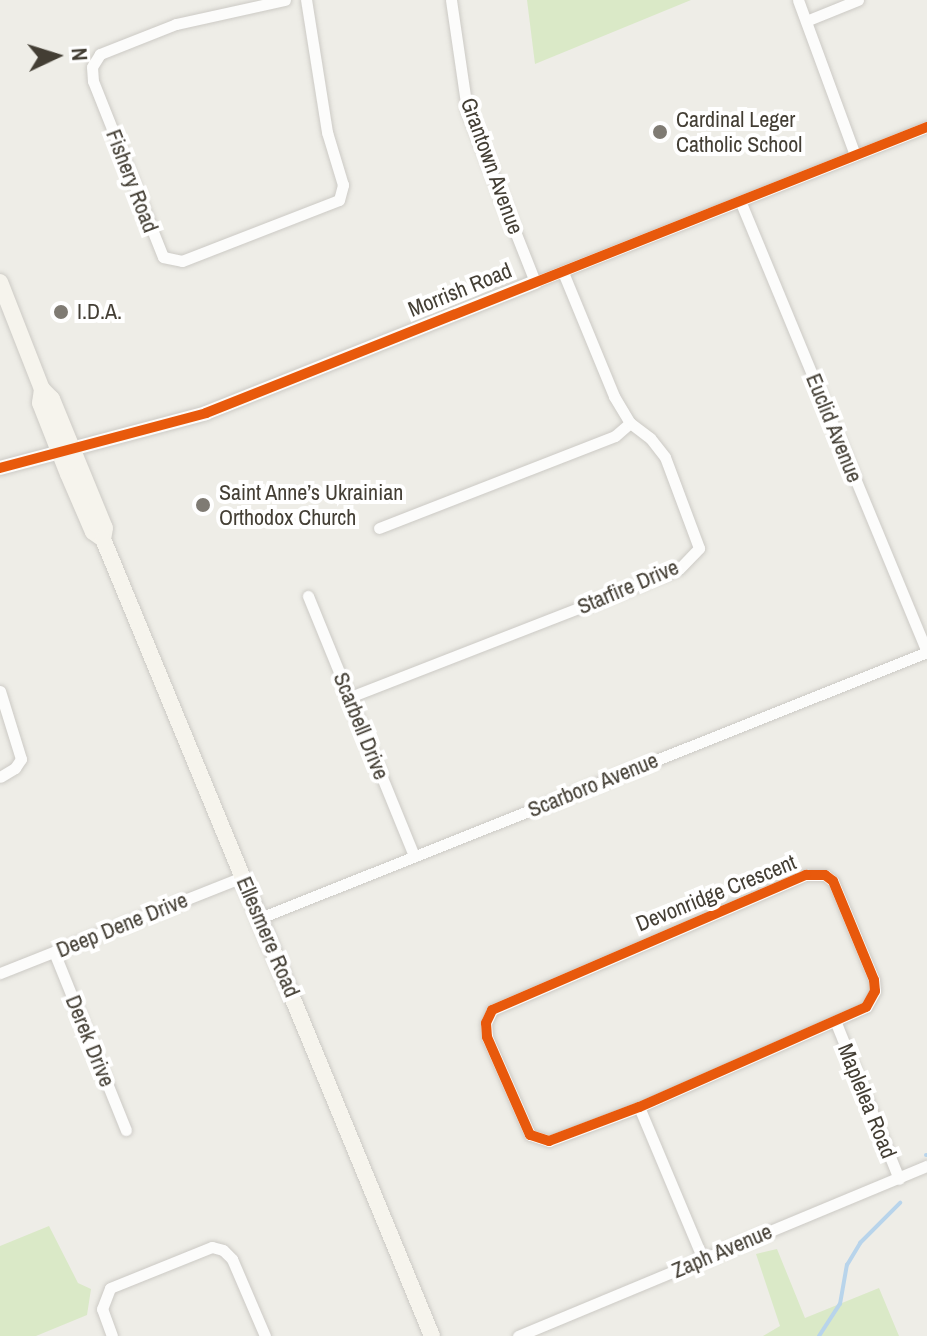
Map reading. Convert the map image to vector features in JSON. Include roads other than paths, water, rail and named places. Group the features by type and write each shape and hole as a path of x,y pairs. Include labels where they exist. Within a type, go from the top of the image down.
{"main road":[{"name":"Ellesmere Road","path":"0,282 42,389 40,403 66,450 93,532 103,539 432,1336"}],"street":[{"name":"Fishery Road","path":"285,0 176,24 100,54 92,67 93,81 163,257 182,261 339,200 343,185 327,132 306,0"},
{"name":"Grantown Avenue","path":"451,0 467,110 535,282"},
{"path":"798,0 855,155"},
{"path":"806,21 858,0"},
{"name":"Morrish Road","path":"0,468 206,413 927,127"},
{"name":"Euclid Avenue","path":"741,203 927,652"},
{"name":"Starfire Drive","path":"350,697 679,569 699,548 665,457 650,438 630,423 614,396 563,272"},
{"path":"379,528 615,436 630,423"},
{"name":"Scarbell Drive","path":"308,596 414,856"},
{"name":"Scarboro Avenue","path":"260,918 927,652"},
{"path":"0,691 21,759 15,768 0,777"},
{"name":"Devonridge Crescent","path":"825,875 833,881 874,980 875,991 866,1007 836,1023 639,1107 549,1141 530,1135 487,1037 486,1023 492,1010 798,878 825,875"},
{"name":"Deep Dene Drive","path":"0,973 243,877"},
{"name":"Derek Drive","path":"54,952 126,1130"},
{"name":"Maplelea Road","path":"836,1023 899,1179"},
{"path":"639,1107 703,1259"},
{"name":"Zaph Avenue","path":"518,1336 927,1166"},
{"path":"112,1336 102,1309 110,1288 212,1247 223,1250 232,1259 265,1336"}],"waterway":[{"path":"819,1336 840,1304 847,1265 860,1243 900,1203"}],"place":[{"name":"Cardinal Leger Catholic School","path":"660,132"},
{"name":"I.D.A.","path":"61,312"},
{"name":"Saint Anne’s Ukrainian Orthodox Church","path":"203,505"}]}
